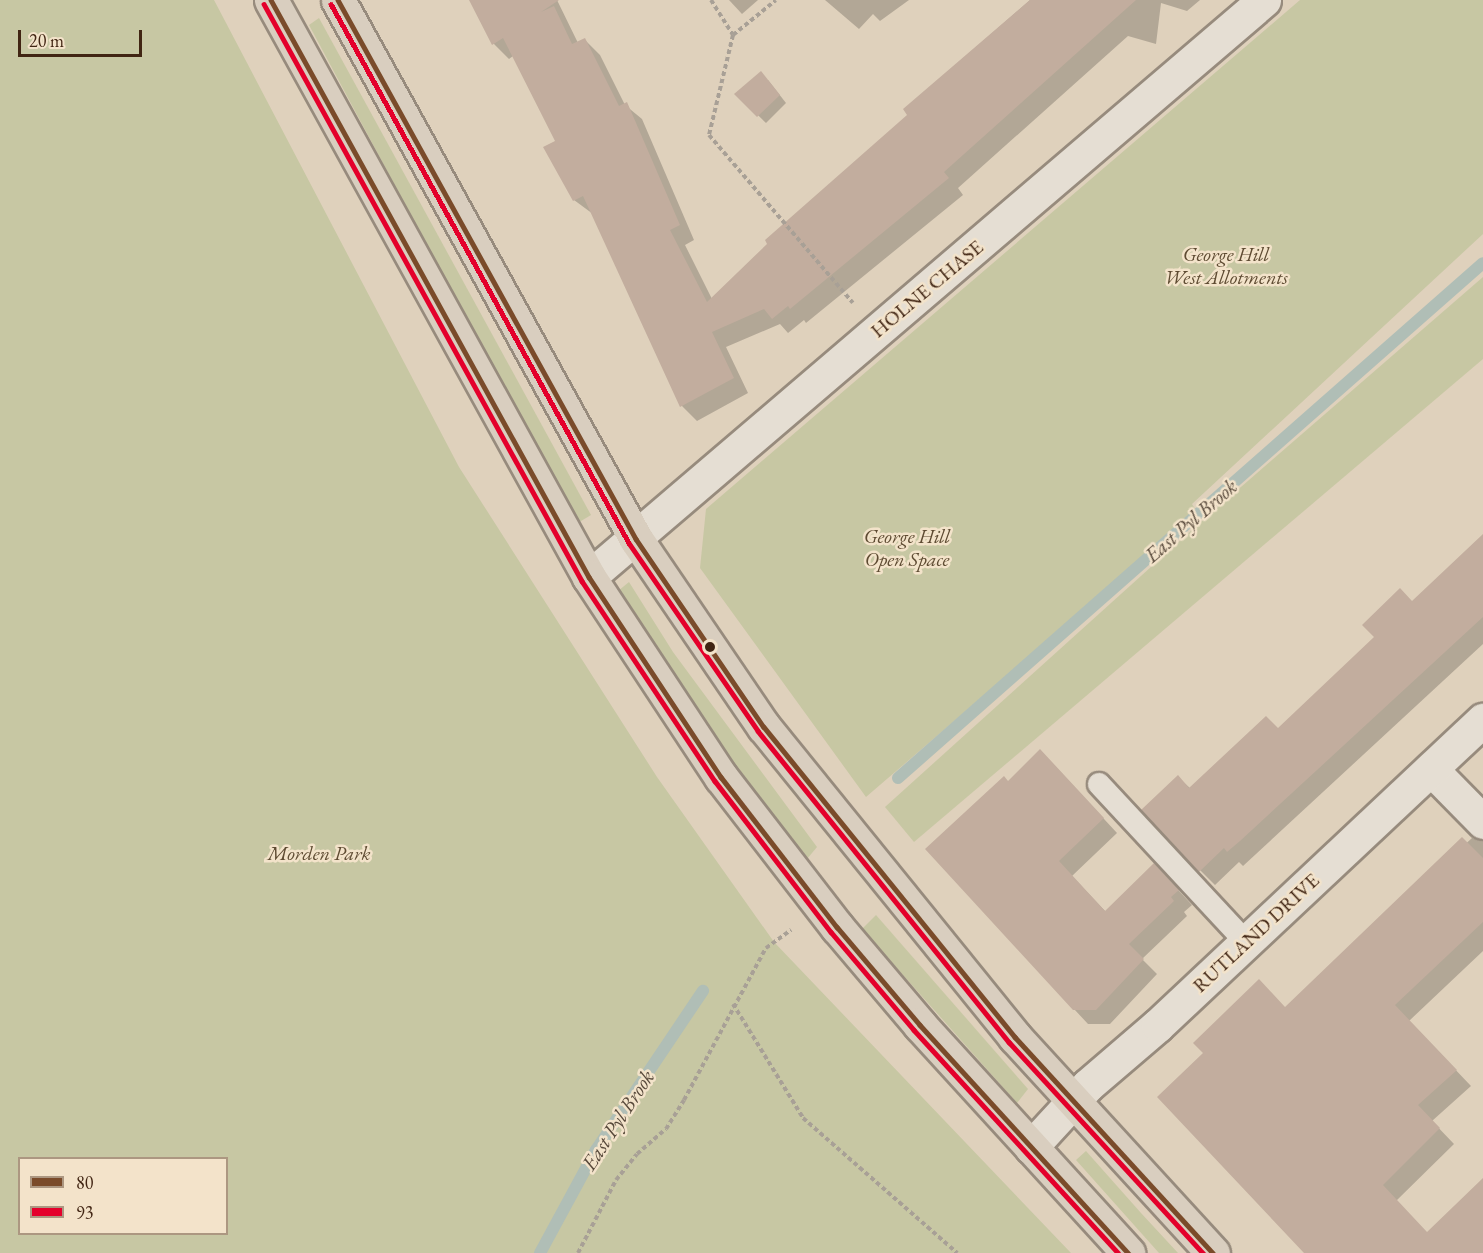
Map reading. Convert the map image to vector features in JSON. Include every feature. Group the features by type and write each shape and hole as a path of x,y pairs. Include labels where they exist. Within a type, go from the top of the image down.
{"highway":[{"path":"338,0 636,539 764,727 973,987 1073,1102 1213,1253"},
{"path":"277,3 589,577 727,785 837,927 1128,1253"}],"street":[{"name":"HOLNE CHASE","path":"589,577 1264,0"},
{"name":"RUTLAND DRIVE","path":"1031,1147 1073,1102 1483,720"},
{"path":"1431,769 1483,822"}],"lane":[{"path":"1099,783 1246,942"}],"path":[{"path":"711,0 733,35"},
{"path":"776,0 733,35 709,135 878,332"},
{"path":"578,1253 616,1180 638,1154 666,1129 678,1110 733,1004 755,974 766,948 793,928"},
{"path":"733,1004 803,1118 957,1253"}],"green space":[{"name":"Morden Park","path":"0,0 214,0 459,467 657,777 774,942 1071,1253 0,1253"},
{"path":"1300,0 1483,0 1483,234 1192,504 1197,512 866,797 700,568 706,509"},
{"path":"319,18 591,515 576,524 309,25"},
{"path":"1483,277 1483,359 914,842 885,807 1203,520"},
{"path":"629,582 673,652 817,847 807,859 731,760 618,591"},
{"path":"876,915 1028,1089 1017,1103 862,929"},
{"path":"1086,1151 1178,1253 1159,1253 1076,1160"}],"building":[{"path":"469,0 559,0 541,12 554,6 572,44 585,38 619,106 627,102 680,225 670,230 707,302 767,244 765,240 907,115 903,109 1030,0 1136,0 944,172 949,178 790,309 788,306 772,319 764,309 712,332 734,378 680,407 583,196 573,201 543,147 555,141 503,38 492,45"},
{"path":"761,71 780,95 757,117 734,94"},
{"path":"1483,534 1483,617 1240,841 1227,852 1224,848 1199,872 1141,810 1178,775 1189,788 1266,716 1278,728 1374,637 1362,625 1400,588 1412,601"},
{"path":"1040,749 1104,818 1059,861 1105,911 1154,863 1179,890 1171,897 1174,901 1129,944 1144,959 1096,1010 1073,1010 925,849 1004,776 1008,781"},
{"path":"1462,837 1483,858 1483,922 1395,1005 1457,1070 1418,1105 1440,1128 1383,1185 1427,1232 1483,1178 1483,1253 1304,1253 1157,1097 1203,1053 1193,1043 1259,979 1285,1007"}],"waterway":[{"name":"East Pyl Brook","path":"898,778 1483,263"},
{"name":"East Pyl Brook","path":"540,1253 596,1150 703,991"}],"transit line":[{"name":"80","path":"271,0 589,577 721,777 837,927 920,1025 1128,1253"},
{"name":"80","path":"338,0 636,539 764,727 1015,1037 1213,1253"},
{"name":"93","path":"264,4 582,581 715,781 831,932 914,1030 1118,1253"},
{"name":"93","path":"331,4 629,543 758,731 1009,1042 1203,1253"}],"park label":[{"name":"George Hill West Allotments","path":"1226,266"},
{"name":"George Hill Open Space","path":"907,548"}]}
